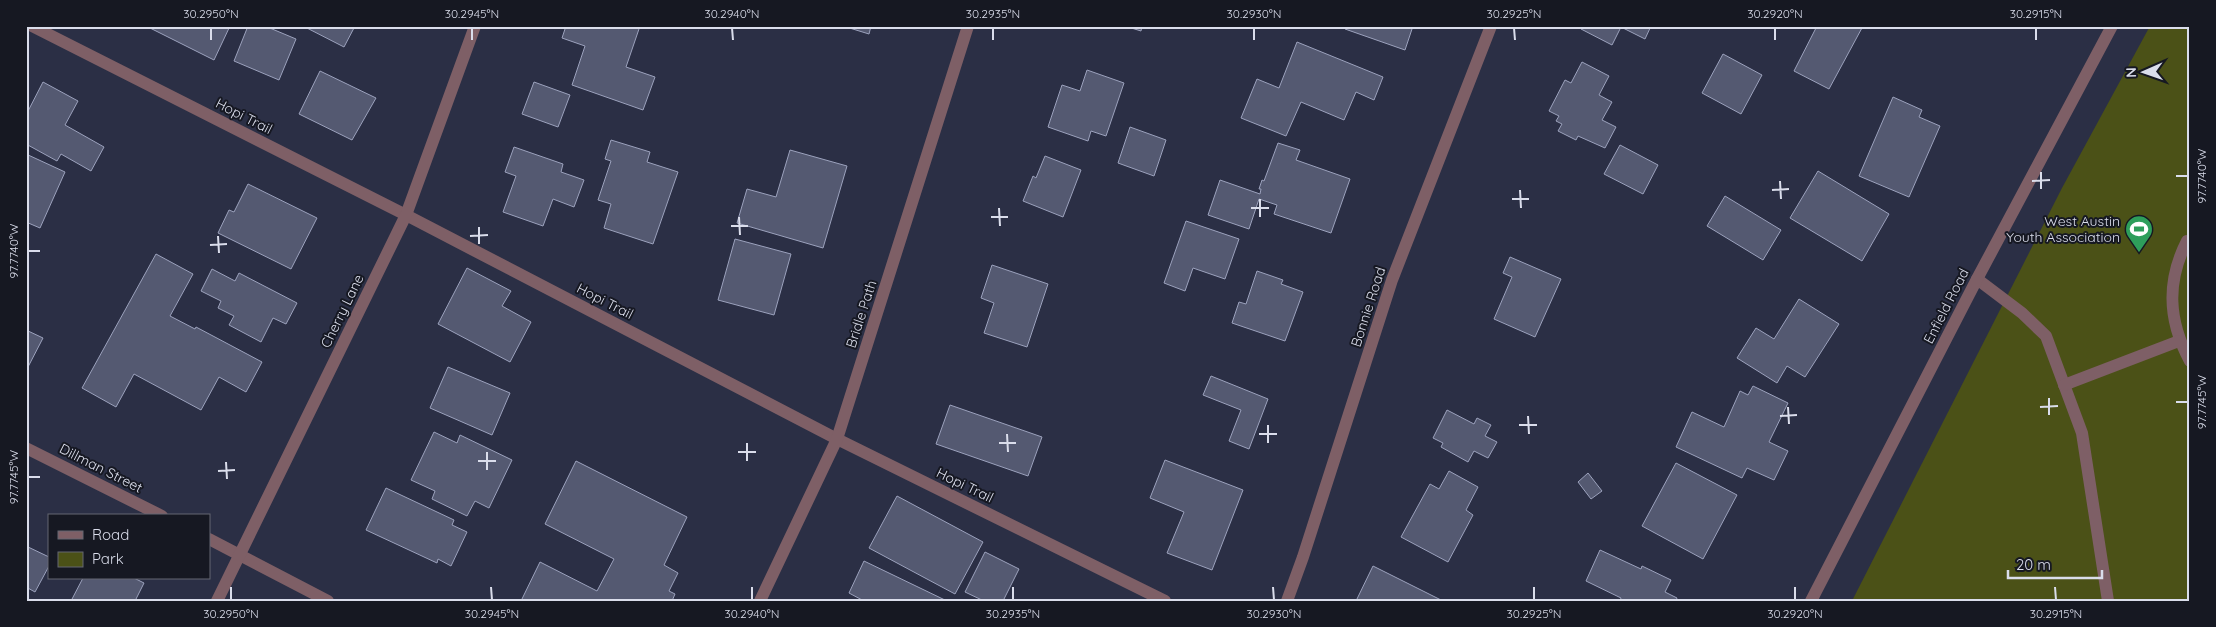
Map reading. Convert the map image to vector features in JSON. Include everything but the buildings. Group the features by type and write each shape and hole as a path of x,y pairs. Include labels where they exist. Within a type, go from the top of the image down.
{"street":[{"name":"Hopi Trail","path":"32,26 406,215 837,439 1165,601"},
{"name":"Cherry Lane","path":"217,601 406,215 475,26"},
{"name":"Bridle Path","path":"760,601 837,439 968,26"},
{"name":"Bonnie Road","path":"1287,601 1303,557 1392,280 1491,26"},
{"name":"Enfield Road","path":"1811,601 1977,279 2112,26"},
{"path":"2189,240 2178,258 2173,278 2171,300 2179,341 2190,361"},
{"path":"1977,279 2022,314 2046,336 2082,433 2108,601"},
{"path":"2064,385 2179,341"},
{"name":"Dillman Street","path":"26,448 158,514"},
{"path":"210,540 328,601"}],"green space":[{"path":"2150,26 2190,26 2190,601 1852,601 2062,188"}],"place":[{"name":"West Austin Youth Association","path":"2139,253"}]}
